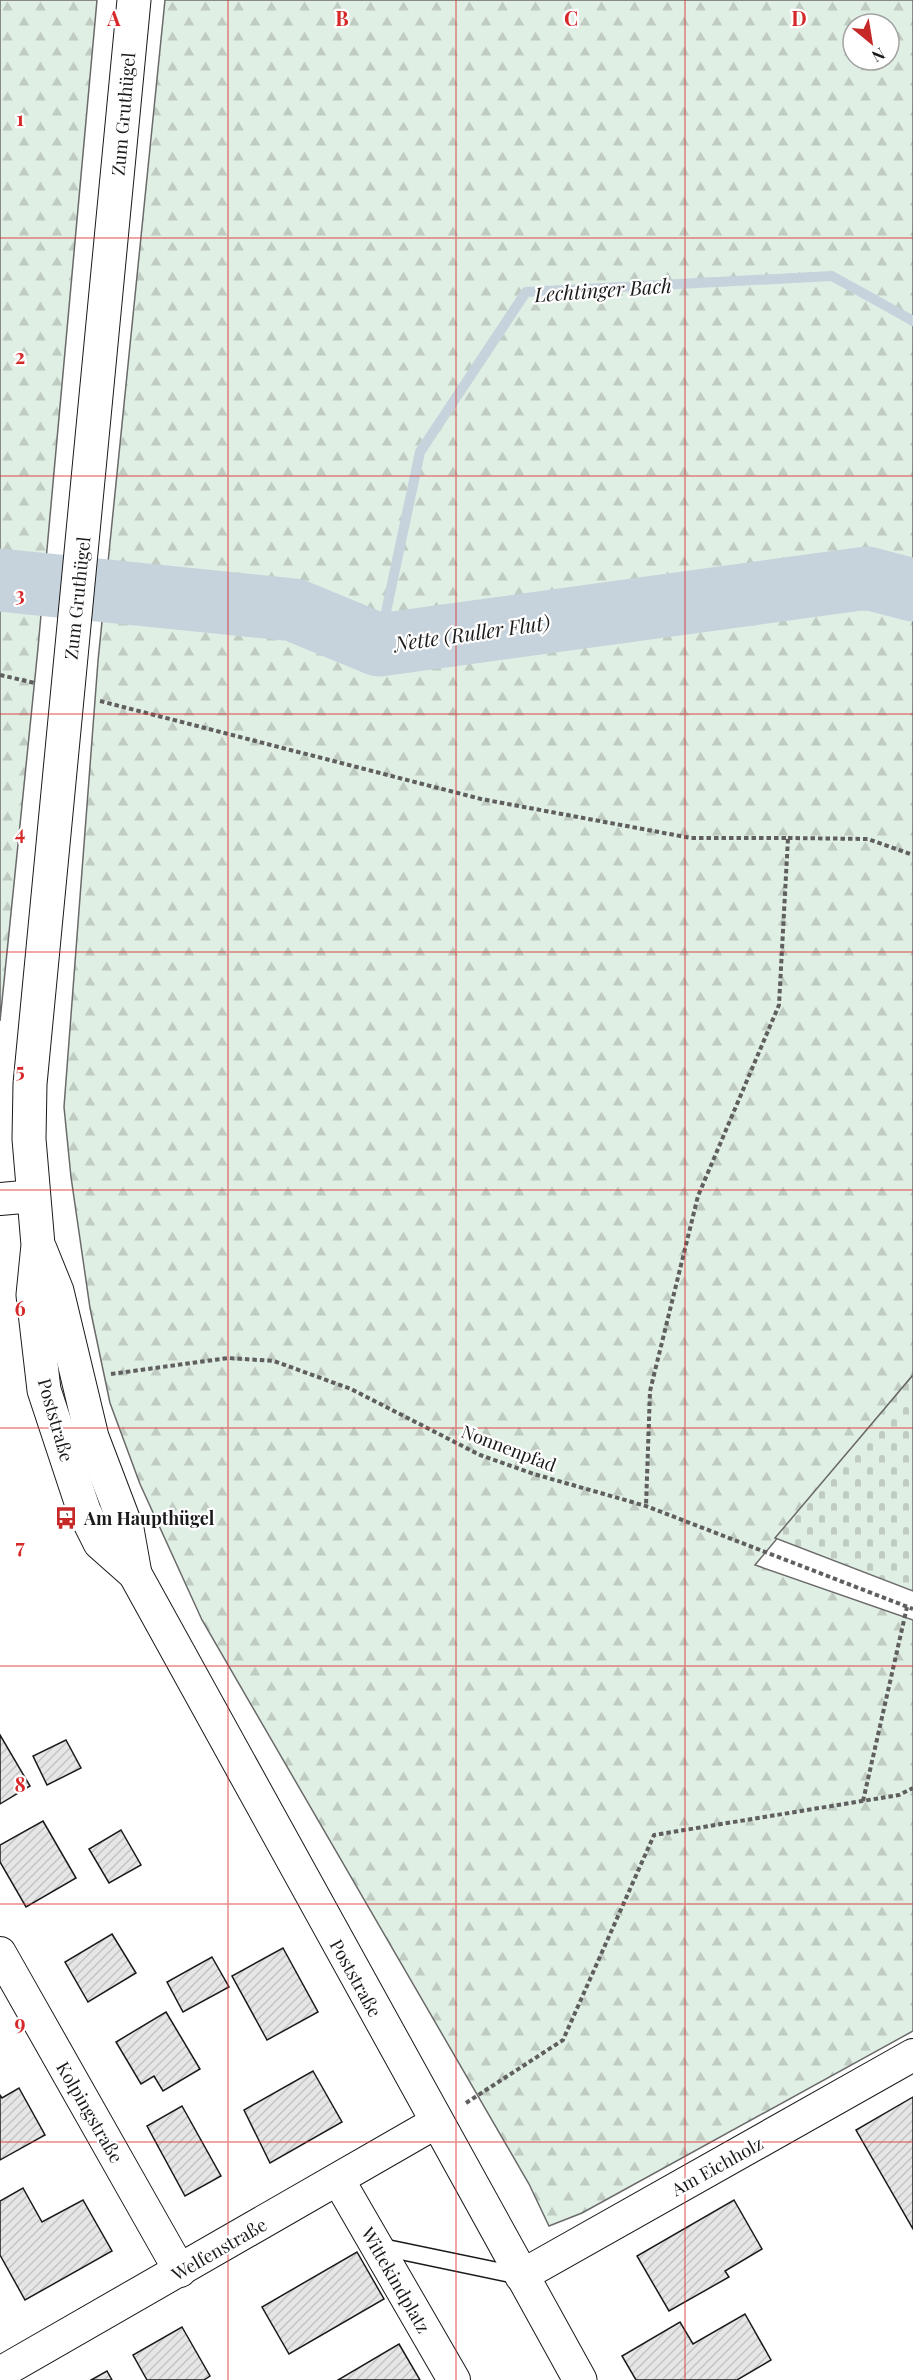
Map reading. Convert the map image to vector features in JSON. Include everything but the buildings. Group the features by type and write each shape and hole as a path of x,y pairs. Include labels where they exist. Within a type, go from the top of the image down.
{"street":[{"name":"Zum Gruthügel","path":"34,1196 29,1139 30,1084 134,0"},
{"path":"0,1199 34,1196"},
{"name":"Poststraße","path":"34,1196 38,1245 33,1295 44,1390 84,1511 100,1543 135,1574 435,2122 580,2380"},
{"name":"Kolpingstraße","path":"0,1953 180,2271"},
{"name":"Am Eichholz","path":"521,2276 913,2055"},
{"name":"Welfenstraße","path":"0,2373 339,2181 435,2122"},
{"name":"Wittekindplatz","path":"339,2181 454,2380"}],"lane":[{"path":"376,2246 521,2276"}],"path":[{"path":"0,675 481,799 691,838 868,839 913,855"},
{"path":"646,1506 650,1391 699,1196 779,1005 788,838"},
{"name":"Nonnenpfad","path":"103,1376 138,1368 228,1358 274,1361 351,1389 480,1455 534,1474 646,1506 913,1609"},
{"path":"863,1801 907,1607"},
{"path":"435,2122 563,2040 654,1835 899,1795 913,1788"}],"green space":[{"path":"0,0 97,0 38,648 0,1021"},
{"path":"165,0 913,0 913,1375 755,1565 913,1620 913,2031 582,2213 549,2226 529,2184 202,1620 140,1484 110,1403 90,1308 71,1177 64,1107 98,661"},
{"path":"913,1375 913,1591 775,1538"}],"waterway":[{"name":"Lechtinger Bach","path":"379,645 420,452 526,292 832,276 913,321"},
{"name":"Nette (Ruller Flut)","path":"0,580 294,610 379,645 867,578 913,590"}],"place":[{"name":"Am Haupthügel","path":"66,1518"}]}
